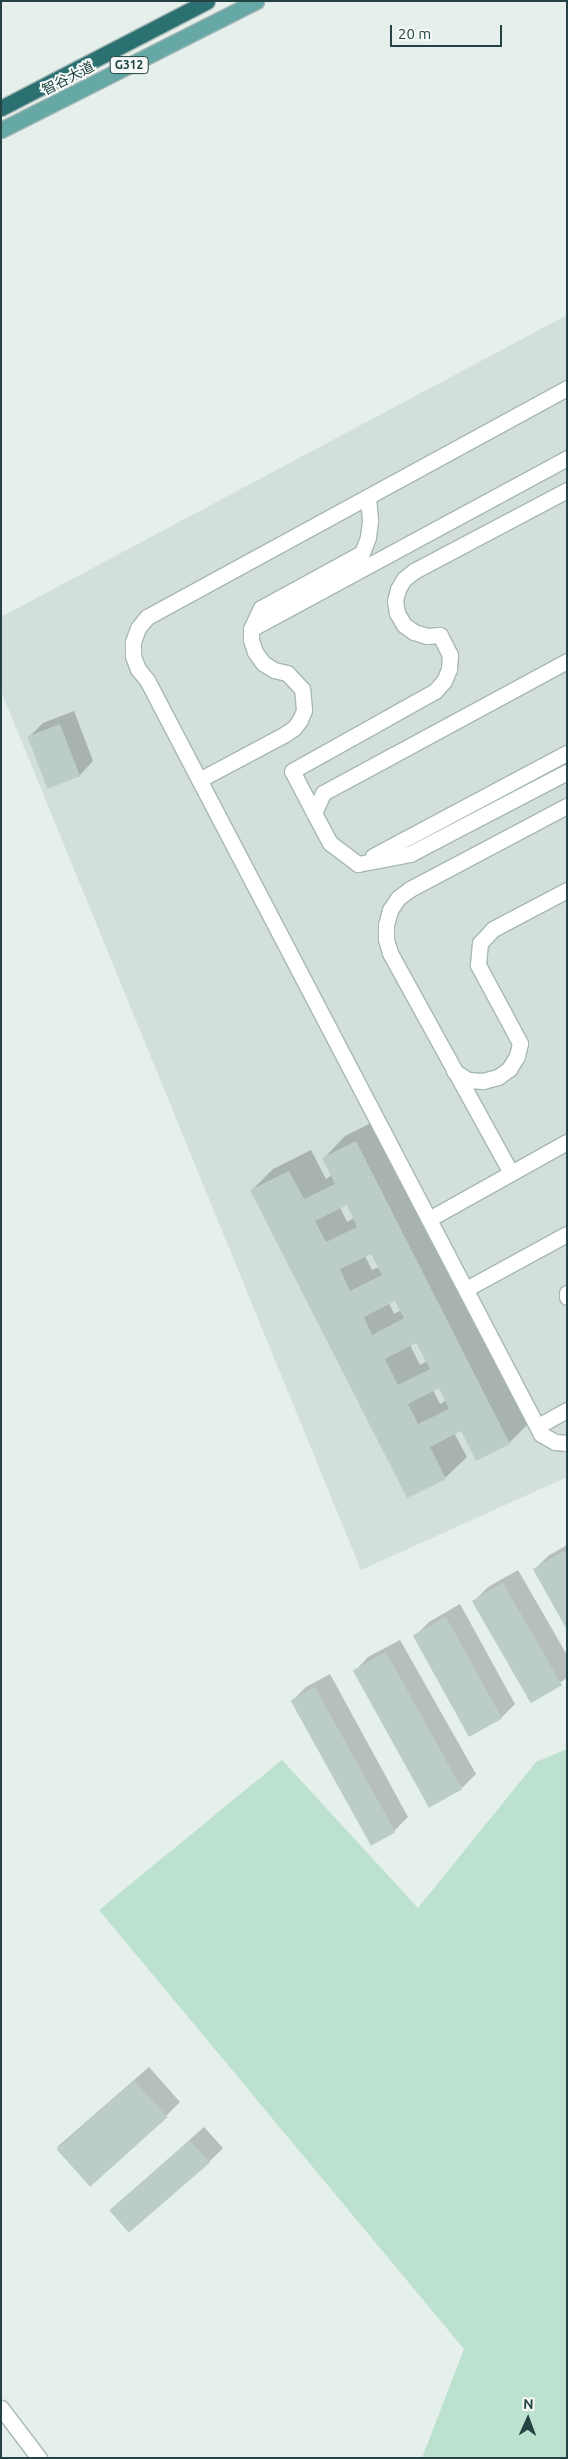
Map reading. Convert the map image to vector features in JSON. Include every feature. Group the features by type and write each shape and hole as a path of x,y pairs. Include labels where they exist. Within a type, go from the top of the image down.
{"highway":[{"name":"智谷大道","path":"1,108 207,1"}],"main road":[{"name":"智谷大道","path":"1,130 256,1"}],"street":[{"path":"567,388 147,617 138,628 133,642 133,656 138,669 147,680 538,1426 548,1439 556,1442 567,1442"},
{"path":"251,628 567,458"},
{"path":"567,490 414,571 404,579 398,589 395,601 397,613 404,625 414,632 427,636 440,635 450,655 449,669 444,681 435,691 292,771 330,843 358,864 410,854 567,772"},
{"path":"199,780 294,728 304,710 302,689 287,673 274,670 263,662 255,652 251,640 251,628 261,608 362,553 368,537 370,520 368,497"},
{"path":"314,813 323,792 567,661"},
{"path":"358,864 567,753"},
{"path":"511,1173 390,953 386,940 386,924 390,910 398,898 410,889 567,806"},
{"path":"441,1046 445,1060 455,1072 468,1080 484,1081 498,1077 509,1069 517,1056 520,1043 478,965 480,943 493,929 567,890"},
{"path":"429,1219 567,1142"},
{"path":"466,1289 567,1234"},
{"path":"538,1426 567,1410"},
{"path":"1,2408 39,2458"}],"shaded area":[{"path":"567,315 567,1477 361,1570 1,691 1,617"}],"green space":[{"path":"567,1749 567,2458 422,2458 464,2349 99,1910 282,1760 418,1908 536,1762"}],"building":[{"path":"60,724 80,776 47,789 27,737"},
{"path":"356,1141 510,1444 476,1461 461,1431 430,1447 446,1479 407,1498 250,1190 289,1171 304,1199 335,1184 322,1158","holes":["347,1205 357,1227 326,1242 315,1221","371,1254 382,1275 350,1291 340,1269","395,1301 404,1318 372,1335 364,1317","416,1343 430,1369 398,1385 385,1359","439,1388 449,1409 418,1424 408,1404"]},
{"path":"564,1551 567,1555 567,1630 533,1569"},
{"path":"503,1583 562,1685 531,1703 472,1601"},
{"path":"446,1617 502,1718 469,1737 413,1635"},
{"path":"386,1652 462,1789 429,1808 353,1670"},
{"path":"315,1687 395,1832 371,1846 291,1701"},
{"path":"134,2080 167,2117 90,2187 57,2150"},
{"path":"190,2140 210,2163 129,2233 109,2210"}]}
